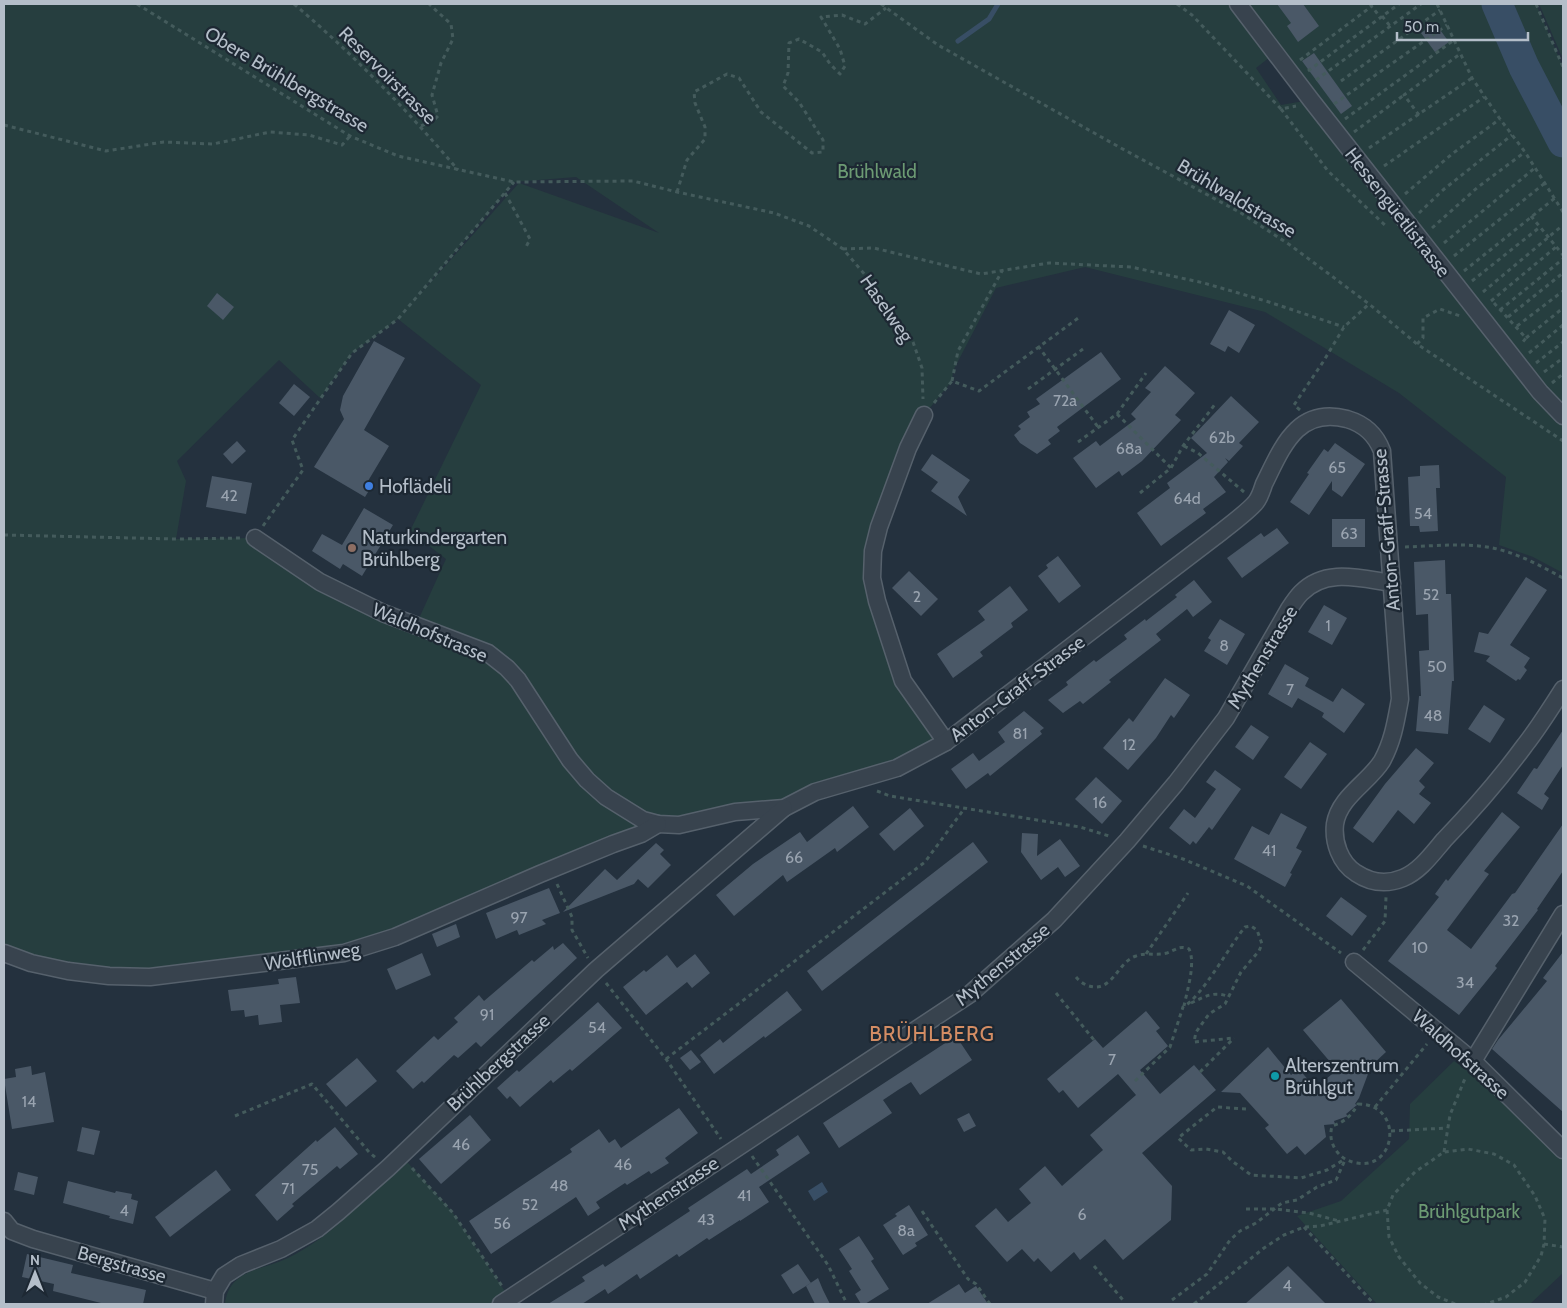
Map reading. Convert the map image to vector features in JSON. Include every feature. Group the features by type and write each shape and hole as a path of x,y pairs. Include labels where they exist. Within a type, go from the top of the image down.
{"street":[{"name":"Hessengüetlistrasse","path":"1238,4 1534,384 1563,416"},
{"path":"924,415 908,448 879,527 873,551 872,578 877,601 903,681 946,742"},
{"name":"Anton-Graff-Strasse","path":"854,782 898,768 946,742 1208,542 1256,502 1285,443 1296,429 1311,420 1325,416 1352,421 1363,426 1378,439 1382,451 1400,700 1395,733 1382,762 1340,809 1335,822 1335,839 1339,852 1355,872 1370,880 1386,884"},
{"name":"Waldhofstrasse","path":"255,538 320,582 383,613 488,653 507,668 518,680 570,760 587,780 606,797 643,820 658,824 679,825 735,812 784,808 815,792 854,782"},
{"name":"Mythenstrasse","path":"505,1301 970,994 1054,920 1127,841 1176,783 1226,718 1289,609 1302,592 1313,583 1342,576 1392,583"},
{"path":"1386,884 1404,878 1420,868 1482,800 1525,745 1563,689"},
{"name":"Brühlbergstrasse","path":"215,1298 224,1276 241,1265 281,1249 317,1229 380,1174 596,970 784,808"},
{"name":"Wölfflinweg","path":"4,953 31,963 68,971 109,976 150,977 344,953 395,937 612,844 641,834 658,824"},
{"path":"1473,1061 1563,914"},
{"name":"Waldhofstrasse","path":"1354,962 1473,1061 1563,1150"},
{"name":"Bergstrasse","path":"4,1222 12,1231 33,1239 215,1298"}],"path":[{"name":"Obere Brühlbergstrasse","path":"137,4 350,136 398,156 459,171"},
{"name":"Reservoirstrasse","path":"294,4 322,28 421,126 459,171"},
{"path":"421,126 434,121 438,116 432,95 441,63 453,39 452,24 429,4"},
{"name":"Brühlwaldstrasse","path":"881,4 938,44 1241,214 1290,245 1369,304 1417,344 1563,441"},
{"path":"1177,4 1192,15 1281,109 1304,104 1311,100"},
{"path":"1306,73 1399,4"},
{"path":"1313,82 1421,4"},
{"path":"1437,4 1460,54 1484,98 1526,152 1563,212"},
{"path":"1536,4 1563,67"},
{"path":"1298,62 1371,5 1390,26"},
{"path":"677,192 687,160 705,139 705,127 695,103 694,92 727,74 740,78 761,112 812,153 823,152 823,140 799,102 783,86 788,73 789,42 799,39 822,52 840,74 845,66 840,49 821,17 842,15 865,24 886,8"},
{"path":"1341,81 1440,10"},
{"path":"1331,106 1447,25"},
{"path":"1343,121 1454,40"},
{"path":"1357,138 1352,133 1460,54"},
{"path":"1366,150 1472,78"},
{"path":"1404,95 1419,115"},
{"path":"1381,168 1484,98"},
{"path":"1402,196 1452,154 1500,119"},
{"path":"4,127 9,126 106,151 164,142 213,144 270,132 309,135 342,145 350,136"},
{"path":"1417,215 1443,190 1512,135"},
{"path":"1429,230 1478,187 1526,152"},
{"path":"1441,245 1536,167"},
{"name":"Haselweg","path":"459,171 514,182 633,181 774,213 809,226 843,249 878,290 912,342 922,368 924,415"},
{"path":"4,535 176,539 255,538 303,470 292,440 352,354 398,319 514,182"},
{"path":"1452,258 1545,183"},
{"path":"505,193 530,239 526,247"},
{"path":"1463,272 1555,198"},
{"path":"1500,310 1563,257 1531,216"},
{"path":"1483,292 1563,225"},
{"path":"1472,281 1540,227"},
{"path":"1491,300 1556,247"},
{"path":"843,249 874,248 981,274 1049,263 1131,267 1204,283 1344,327"},
{"path":"924,415 952,381 958,351 1002,270"},
{"path":"1508,317 1563,273"},
{"path":"1517,326 1563,291"},
{"path":"1311,420 1294,405 1324,362 1344,327 1369,304"},
{"path":"1526,338 1563,308"},
{"path":"1417,344 1423,338 1423,318 1440,309 1467,319"},
{"path":"952,381 979,391 1081,316"},
{"path":"1527,354 1563,325"},
{"path":"1536,363 1563,342"},
{"path":"1038,346 1098,427"},
{"path":"1028,389 1083,349"},
{"path":"1543,373 1563,358"},
{"path":"1078,442 1117,414 1146,373"},
{"path":"1551,384 1563,374"},
{"path":"1140,493 1171,468 1183,446 1216,402"},
{"path":"1117,414 1171,468"},
{"path":"1183,446 1198,452 1256,502"},
{"path":"1389,548 1450,545 1489,547 1531,560 1563,578"},
{"path":"666,1059 925,862 964,809"},
{"path":"551,870 572,918 572,930 596,970 828,1265 848,1304"},
{"path":"1354,962 1385,921 1386,884"},
{"path":"1146,954 1188,894"},
{"path":"1190,1004 1245,926 1251,926 1257,930 1262,944 1259,951 1241,972 1227,996 1225,1004 1209,1014 1196,1032 1194,1042 1234,1038 1200,1072"},
{"path":"1076,977 1082,984 1100,986 1107,983 1123,964 1135,956 1146,954 1154,956 1183,947 1189,949 1192,962 1184,1007 1170,1047 1134,1081"},
{"path":"1056,993 1094,1040"},
{"path":"1184,1007 1212,994 1219,993 1227,996"},
{"path":"1375,1107 1438,1032"},
{"path":"1444,1152 1455,1103 1473,1061"},
{"path":"235,1116 312,1084 369,1152"},
{"path":"1358,1104 1375,1107 1383,1113 1391,1131 1390,1141 1386,1150 1370,1162 1360,1164 1345,1159 1335,1150 1331,1140 1332,1126 1341,1124 1351,1116 1358,1104"},
{"path":"1246,1109 1217,1106 1178,1138 1191,1150 1223,1152 1232,1162 1251,1175 1301,1178 1327,1170 1345,1159"},
{"path":"1391,1131 1448,1128"},
{"path":"1455,1304 1438,1297 1420,1283 1399,1257 1389,1237 1388,1210 1393,1195 1415,1172 1444,1152 1468,1149 1494,1154 1514,1165 1535,1196 1545,1219 1544,1244 1540,1256 1525,1282 1506,1297 1486,1304"},
{"path":"400,1154 453,1213 505,1301"},
{"path":"1172,1300 1207,1274 1230,1240 1240,1231 1256,1223 1282,1203 1297,1200 1317,1188 1336,1180 1345,1159"},
{"path":"1246,1208 1309,1213 1340,1221"},
{"path":"1194,1304 1284,1234 1304,1227 1320,1226 1388,1210"},
{"path":"922,1212 968,1279 976,1284 990,1304"},
{"path":"1304,1227 1374,1304"},
{"path":"1544,1244 1563,1247"},
{"path":"1094,1266 1124,1300"}],"green space":[{"name":"Brühlwald","path":"4,4 1231,4 1270,57 1256,68 1281,105 1310,100 1238,4 1536,4 1563,67 1563,573 1533,557 1499,545 1506,477 1399,393 1265,312 1085,267 996,288 953,371 952,381 924,415 873,551 903,681 946,742 784,808 658,824 395,937 150,977 4,953","holes":["576,177 659,233 519,183 413,302 514,182","398,319 481,385 410,531 446,559 416,625 255,538 176,539 186,481 177,461 279,360 320,398 352,353"]},
{"path":"1539,4 1563,4 1563,59"},
{"name":"Brühlgutpark","path":"1454,1061 1481,1081 1563,1160 1563,1273 1530,1304 1377,1304 1297,1216 1341,1201 1409,1139 1410,1104"},
{"path":"400,1154 453,1213 510,1299 501,1304 225,1304 228,1292 240,1277 288,1258 311,1245 341,1222"}],"water":[{"path":"822,1182 828,1192 814,1201 808,1191"}],"building":[{"path":"1277,4 1303,4 1319,26 1298,42 1287,26 1291,23"},
{"path":"1435,23 1449,42 1435,52 1421,33"},
{"path":"1314,53 1352,106 1341,114 1302,61"},
{"path":"217,293 234,307 223,320 207,306"},
{"path":"1229,310 1255,325 1239,353 1228,346 1225,352 1210,344"},
{"path":"374,341 405,358 364,430 389,446 368,481 373,484 365,497 314,467 344,419 340,410 343,396"},
{"path":"1101,352 1121,379 1057,427 1060,431 1048,440 1051,444 1037,454 1020,443 1014,435 1021,429 1018,426 1030,417 1027,412 1040,404 1036,399"},
{"path":"1165,366 1195,393 1175,415 1181,420 1142,461 1122,476 1119,471 1096,488 1073,458 1096,441 1100,446 1136,419 1131,414 1151,392 1145,388"},
{"path":"294,384 310,397 294,416 279,403"},
{"path":"1231,396 1259,422 1239,443 1243,446 1229,461 1225,458 1228,462 1214,477 1226,492 1203,509 1206,513 1161,546 1137,513 1170,488 1167,483 1207,453 1191,438"},
{"path":"237,441 246,451 232,464 223,454"},
{"path":"1335,443 1365,464 1342,497 1332,490 1332,481 1309,515 1290,502 1324,449 1328,452"},
{"path":"932,454 970,480 958,497 967,516 931,491 938,482 921,470"},
{"path":"1439,465 1440,488 1436,488 1438,531 1420,532 1419,526 1410,526 1408,477 1420,476 1420,466"},
{"path":"212,476 252,483 246,514 206,507"},
{"path":"364,508 393,525 362,576 343,564 340,569 312,551 322,534 342,545"},
{"path":"1332,519 1365,519 1365,547 1332,547"},
{"path":"1277,528 1289,543 1242,578 1227,558 1261,533 1264,537"},
{"path":"1058,556 1081,586 1059,603 1038,576 1048,568 1046,565"},
{"path":"1445,560 1446,594 1451,594 1454,681 1452,681 1448,734 1416,731 1419,696 1421,696 1419,651 1429,650 1428,614 1416,615 1414,562"},
{"path":"909,571 938,599 921,616 892,588"},
{"path":"1526,577 1547,590 1510,645 1530,658 1524,667 1527,670 1520,680 1516,681 1486,661 1490,656 1474,652 1479,632 1488,634"},
{"path":"1194,580 1212,602 1193,617 1187,609 1156,634 1161,640 1109,680 1111,682 1083,704 1080,701 1063,713 1048,700 1068,685 1066,682 1094,660 1096,662 1127,639 1124,635 1177,597 1175,595"},
{"path":"1010,586 1028,610 1011,623 1013,627 980,652 983,656 953,678 937,654 985,620 978,611"},
{"path":"1324,605 1347,618 1332,645 1308,632"},
{"path":"1220,619 1245,634 1227,665 1204,651 1211,640 1208,638"},
{"path":"1285,664 1309,678 1305,686 1333,702 1342,688 1365,704 1344,733 1322,717 1324,713 1298,698 1292,708 1268,694"},
{"path":"1165,678 1190,695 1174,718 1171,715 1156,738 1128,770 1103,748 1129,718 1133,722"},
{"path":"1484,705 1505,719 1490,743 1468,729"},
{"path":"1024,711 1044,728 1040,731 1042,734 990,776 988,773 966,789 951,769 973,753 979,761 1005,742 998,732"},
{"path":"1251,725 1269,737 1253,760 1235,747"},
{"path":"1563,730 1563,765 1544,794 1549,798 1542,810 1517,793 1534,768 1537,769"},
{"path":"1310,742 1327,754 1301,789 1284,777"},
{"path":"1416,748 1434,763 1419,781 1425,787 1419,794 1431,803 1414,824 1398,810 1373,843 1353,828 1385,784"},
{"path":"1215,770 1241,789 1212,830 1209,827 1196,844 1193,841 1190,845 1169,828 1184,809 1195,818 1216,789 1206,782"},
{"path":"1096,777 1122,801 1102,824 1075,799"},
{"path":"853,806 869,827 837,852 835,848 787,882 783,875 734,916 716,895 753,864 800,832 807,842"},
{"path":"910,808 924,826 894,851 879,834"},
{"path":"1502,812 1520,827 1484,871 1489,874 1447,930 1471,949 1512,894 1515,893 1563,824 1563,871 1538,910 1495,966 1497,968 1459,1015 1388,961 1439,897 1435,894 1446,879 1448,881"},
{"path":"1281,813 1307,827 1296,848 1302,851 1285,887 1234,859 1252,826 1269,835"},
{"path":"1022,833 1038,834 1037,856 1060,839 1080,866 1065,877 1058,867 1041,880 1021,852"},
{"path":"973,842 988,862 822,991 807,971"},
{"path":"656,843 664,850 660,854 671,865 648,888 638,879 634,884 563,912 605,869 617,880"},
{"path":"549,888 560,913 542,920 546,924 519,935 517,930 496,939 486,913"},
{"path":"1341,897 1367,916 1352,936 1326,916"},
{"path":"456,924 460,937 437,947 432,934"},
{"path":"563,943 577,958 481,1047 476,1042 458,1058 454,1055 424,1083 422,1081 413,1089 396,1071 434,1036 438,1040 458,1022 454,1018 479,995 484,1001 532,960 534,962 553,946 554,950"},
{"path":"1563,952 1563,1112 1492,1049 1547,981 1543,978"},
{"path":"422,953 431,975 396,990 387,969"},
{"path":"695,954 710,973 692,988 687,982 646,1015 623,987 667,955 677,968"},
{"path":"296,977 300,1003 280,1005 282,1022 259,1025 258,1015 245,1017 244,1010 231,1011 228,990 279,984 278,979"},
{"path":"787,991 802,1010 714,1074 700,1055 720,1039 723,1043"},
{"name":"Alterszentrum Brühlgut","path":"1341,999 1386,1052 1371,1066 1355,1104 1357,1105 1346,1114 1348,1116 1334,1121 1335,1124 1324,1125 1326,1137 1305,1155 1297,1146 1287,1154 1265,1128 1269,1125 1240,1093 1221,1092 1268,1047 1291,1075 1299,1069 1315,1088 1337,1070 1303,1030"},
{"path":"598,1002 622,1028 572,1071 570,1069 553,1083 551,1080 520,1107 510,1096 507,1099 497,1088 517,1070 519,1072"},
{"path":"1146,1011 1160,1028 1156,1031 1168,1046 1140,1070 1160,1094 1194,1065 1216,1090 1142,1153 1172,1186 1171,1220 1123,1260 1105,1239 1080,1260 1074,1252 1051,1272 1038,1258 1034,1262 1022,1249 1007,1262 975,1226 996,1208 1008,1222 1031,1203 1019,1189 1045,1166 1062,1186 1103,1150 1090,1135 1136,1095 1118,1074 1078,1108 1063,1090 1059,1093 1047,1079 1095,1039 1103,1048"},
{"path":"956,1036 972,1060 920,1095 911,1082 898,1090 883,1100 892,1113 839,1148 823,1123"},
{"path":"691,1050 701,1062 690,1070 680,1058"},
{"path":"357,1058 377,1081 346,1107 326,1084"},
{"path":"31,1066 32,1075 45,1072 54,1122 12,1129 4,1079 16,1077 15,1069"},
{"path":"679,1108 698,1133 665,1158 669,1163 651,1174 649,1171 627,1185 625,1183 596,1202 600,1208 588,1216 576,1197 491,1254 469,1221 572,1152 570,1149 599,1129 609,1143 615,1139 621,1148"},
{"path":"969,1113 976,1126 964,1132 957,1119"},
{"path":"470,1115 491,1140 441,1184 419,1159"},
{"path":"82,1127 100,1131 94,1155 77,1151"},
{"path":"335,1127 358,1154 340,1169 337,1166 292,1204 294,1206 277,1221 255,1195 316,1140 317,1142"},
{"path":"798,1135 810,1153 759,1187 769,1202 709,1240 707,1238 679,1257 677,1254 640,1279 637,1274 608,1294 605,1289 582,1304 548,1304 585,1281 582,1277 603,1264 605,1267 690,1211 688,1208 747,1169 751,1174 779,1155 776,1150"},
{"path":"216,1170 231,1190 170,1237 155,1217"},
{"path":"18,1172 38,1177 34,1195 14,1190"},
{"path":"68,1181 115,1193 116,1191 132,1194 131,1199 138,1201 133,1224 63,1203"},
{"path":"909,1205 928,1235 915,1243 917,1246 903,1255 883,1225"},
{"path":"859,1236 874,1259 871,1261 889,1289 865,1304 861,1304 855,1294 861,1290 849,1271 852,1269 839,1249"},
{"path":"27,1254 73,1265 71,1273 146,1290 143,1304 105,1304 53,1291 54,1284 22,1277"},
{"path":"798,1264 811,1283 793,1294 781,1275"},
{"path":"1288,1266 1326,1304 1245,1304"},
{"path":"818,1278 830,1304 815,1304 806,1286"},
{"path":"959,1284 965,1293 976,1286 988,1304 927,1304"}],"waterway":[{"path":"958,41 989,19 998,4"},
{"path":"1497,4 1524,67 1563,142"}],"place":[{"name":"Hoflädeli","path":"369,486"},
{"name":"Naturkindergarten Brühlberg","path":"352,548"},
{"name":"Alterszentrum Brühlgut","path":"1275,1076"}],"district":[{"name":"BRÜHLBERG","path":"932,1034"}]}
